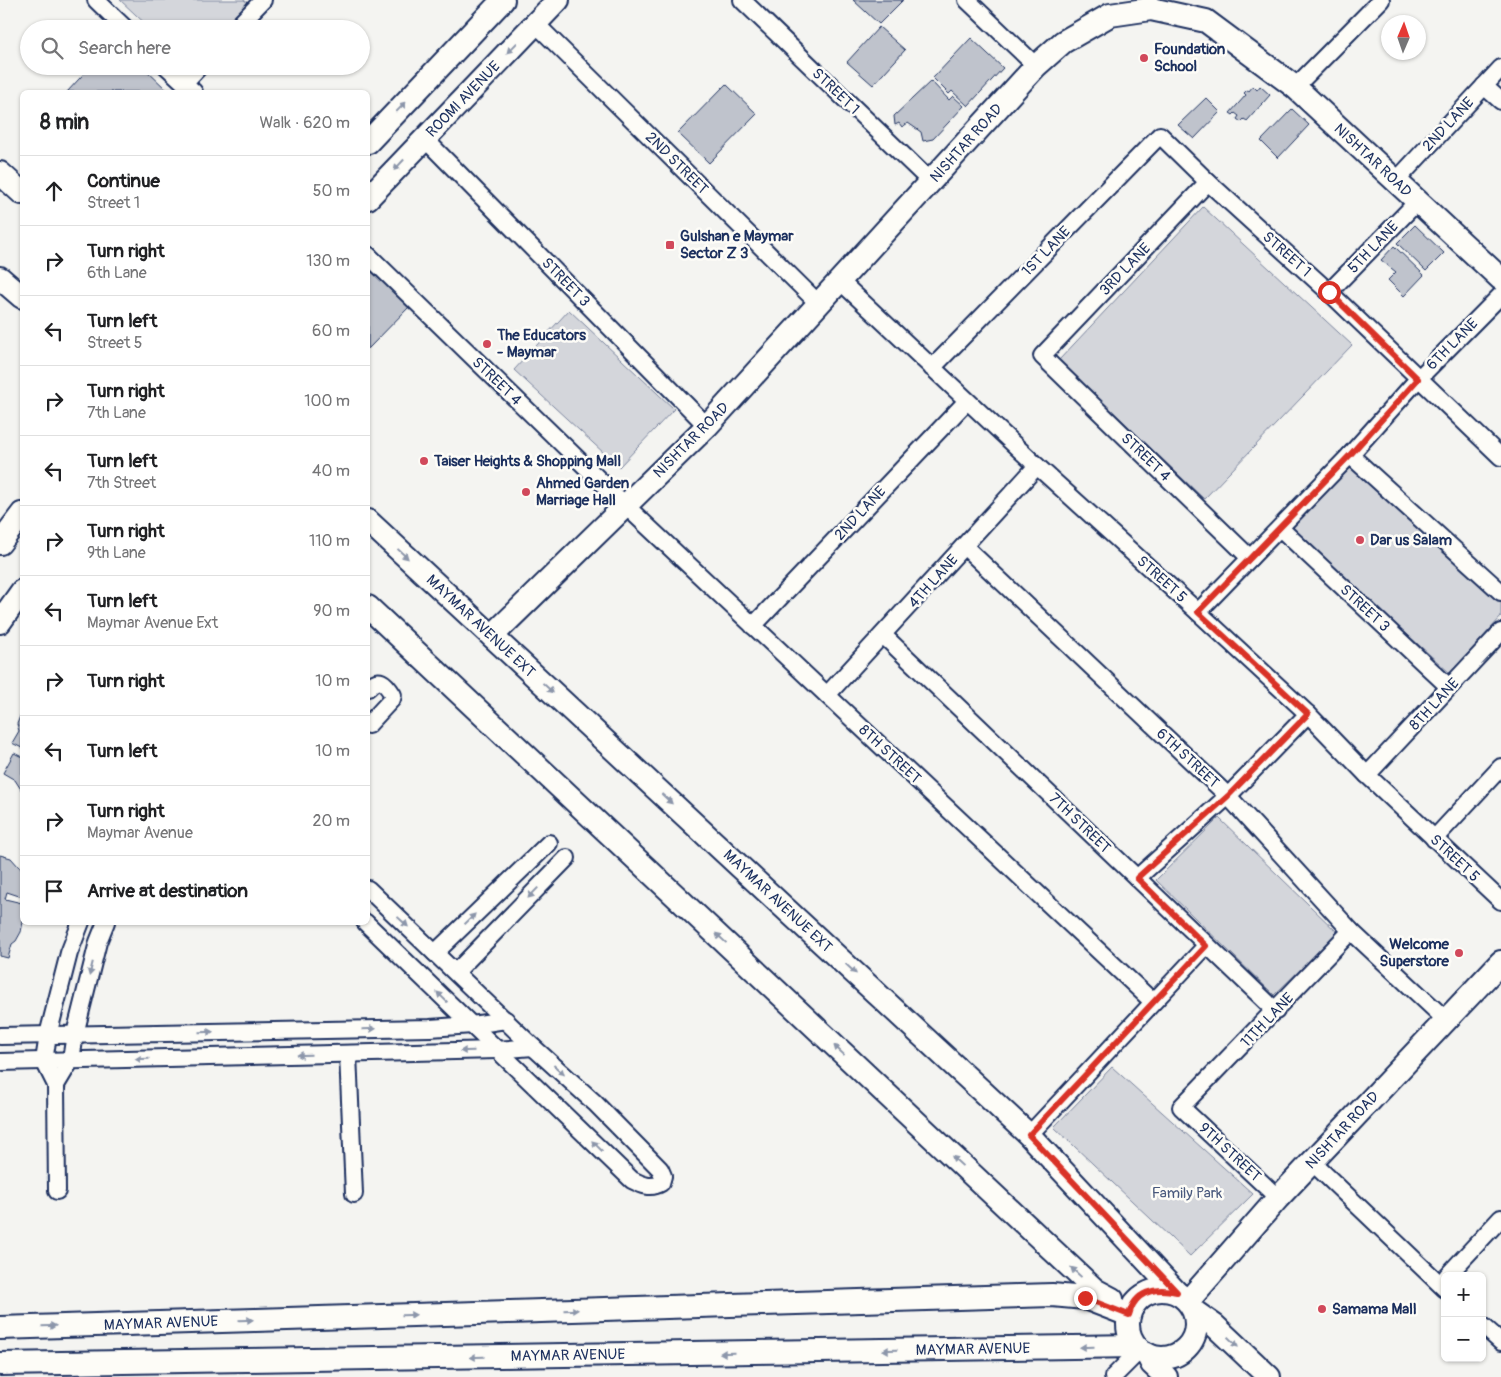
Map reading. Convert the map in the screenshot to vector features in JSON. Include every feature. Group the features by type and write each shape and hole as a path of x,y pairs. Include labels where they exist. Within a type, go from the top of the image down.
{"main road":[{"path":"370,140 503,0"},
{"name":"ROOMI AVENUE","path":"370,196 558,0"},
{"name":"NISHTAR ROAD","path":"492,636 707,426 1036,66 1063,42 1110,15 1151,9 1206,21 1295,87 1501,279"},
{"path":"0,173 20,191"},
{"path":"0,278 20,295"},
{"path":"0,543 20,517"},
{"name":"MAYMAR AVENUE EXT","path":"370,523 1029,1135 1186,1302 1215,1326 1269,1377"},
{"path":"0,622 20,594"},
{"path":"370,609 1095,1290 1130,1312"},
{"name":"NISHTAR ROAD","path":"1186,1302 1278,1198 1501,962"},
{"path":"1141,1350 1160,1358 1173,1356 1185,1349 1193,1339 1196,1326 1186,1302 1164,1289 1150,1291 1139,1298 1130,1312 1127,1322 1129,1335 1152,1364 1166,1377"},
{"name":"MAYMAR AVENUE","path":"0,1328 1052,1295 1085,1298 1130,1312"},
{"name":"MAYMAR AVENUE","path":"0,1364 1141,1350"}],"street":[{"path":"96,0 117,20"},
{"path":"243,20 262,0"},
{"name":"STREET 1","path":"742,0 931,182"},
{"path":"967,0 1036,66"},
{"path":"1295,87 1381,0"},
{"name":"2ND STREET","path":"536,24 818,303"},
{"name":"2ND LANE","path":"1396,181 1501,68"},
{"path":"175,75 189,88 196,75"},
{"path":"1484,86 1501,101"},
{"name":"STREET 1","path":"1160,135 1208,182 1329,292 1501,457"},
{"name":"1ST LANE","path":"932,368 1160,135"},
{"name":"STREET 3","path":"424,138 707,426"},
{"name":"3RD LANE","path":"1042,356 1208,182"},
{"name":"5TH LANE","path":"1329,292 1418,201"},
{"name":"STREET 4","path":"370,257 626,506"},
{"name":"STREET 5","path":"840,281 1037,466 1308,714 1367,775 1501,901"},
{"name":"6TH LANE","path":"1198,612 1350,455 1418,379 1501,295"},
{"name":"STREET 4","path":"1042,356 1250,558"},
{"name":"2ND LANE","path":"753,626 967,400"},
{"path":"1350,455 1501,592"},
{"name":"4TH LANE","path":"827,695 1037,466"},
{"name":"8TH STREET","path":"626,506 1153,1002"},
{"name":"STREET 3","path":"1280,528 1449,687"},
{"name":"6TH STREET","path":"964,546 1228,796 1351,931 1446,1020"},
{"name":"8TH LANE","path":"1367,775 1501,632"},
{"name":"7TH STREET","path":"883,635 1276,1011"},
{"path":"370,686 377,680 391,691 393,695 392,699 370,723"},
{"path":"1137,878 1228,796 1308,714"},
{"path":"1434,839 1501,768"},
{"path":"435,953 549,843"},
{"path":"456,972 567,858"},
{"path":"368,925 632,1180 648,1186 656,1186 661,1182 663,1176 660,1169 595,1103 533,1047 370,891"},
{"path":"57,1191 56,1085 44,1061 48,1035 69,954 79,925"},
{"path":"56,1085 71,1060 75,1034 98,942 105,925"},
{"name":"11TH LANE","path":"1181,1107 1276,1011 1351,931"},
{"path":"1029,1135 1206,946"},
{"path":"0,1036 420,1028 472,1025 506,1020"},
{"path":"0,1062 498,1050 533,1047"},
{"path":"348,1054 354,1194"},
{"name":"9TH STREET","path":"1181,1107 1278,1198"},
{"path":"1312,1162 1441,1279"},
{"path":"1453,1272 1501,1218"},
{"path":"1486,1328 1501,1342"},
{"path":"1113,1377 1141,1350"}],"green space":[{"path":"120,0 244,0 250,5 237,20 141,20"},
{"path":"1203,207 1352,345 1204,499 1059,360"},
{"path":"569,310 674,409 619,467 514,370"},
{"path":"1352,463 1501,603 1501,617 1450,673 1289,528"},
{"path":"1219,818 1338,933 1274,995 1156,880"},
{"name":"Family Park","path":"1112,1067 1253,1194 1190,1256 1054,1127"}],"building":[{"path":"853,0 903,0 879,24"},
{"path":"879,27 905,50 873,85 847,62"},
{"path":"971,38 1003,68 968,106 952,91 949,94 933,78"},
{"path":"83,75 151,75 167,90 69,90"},
{"path":"931,81 949,100 953,96 964,106 933,139 923,141 921,132 908,123 902,127 899,123 895,125 894,116"},
{"path":"726,84 757,114 709,163 678,133"},
{"path":"1253,86 1257,90 1260,86 1270,95 1247,121 1244,119 1241,122 1237,119 1239,116 1235,113 1233,115 1230,113 1246,95 1244,93"},
{"path":"1206,98 1220,112 1194,139 1178,125"},
{"path":"1292,109 1309,125 1278,158 1261,141"},
{"path":"1415,225 1444,253 1426,271 1397,243"},
{"path":"1394,246 1424,275 1404,296 1388,280 1396,272 1381,260"},
{"path":"370,267 412,304 370,347"},
{"path":"20,716 20,747 12,743 19,731 17,724"},
{"path":"14,753 20,756 20,788 15,780 3,773"},
{"path":"0,855 11,858 20,867 20,896 7,892 5,899 20,903 20,925 22,925 21,932 12,944 8,958 0,956"}],"place":[{"name":"Foundation School","path":"1144,58"},
{"name":"Gulshan e Maymar Sector Z 3","path":"670,245"},
{"name":"The Educators - Maymar","path":"487,344"},
{"name":"Taiser Heights & Shopping Mall","path":"424,461"},
{"name":"Ahmed Garden Marriage Hall","path":"526,492"},
{"name":"Dar us Salam","path":"1360,540"},
{"name":"Welcome Superstore","path":"1459,953"},
{"name":"Samama Mall","path":"1322,1309"}],"route":[{"path":"1085,1298 1129,1315 1131,1308 1139,1298 1150,1291 1164,1289 1177,1292 1029,1135 1206,946 1137,878 1228,796 1308,714 1198,612 1350,455 1418,379 1329,292"}]}
